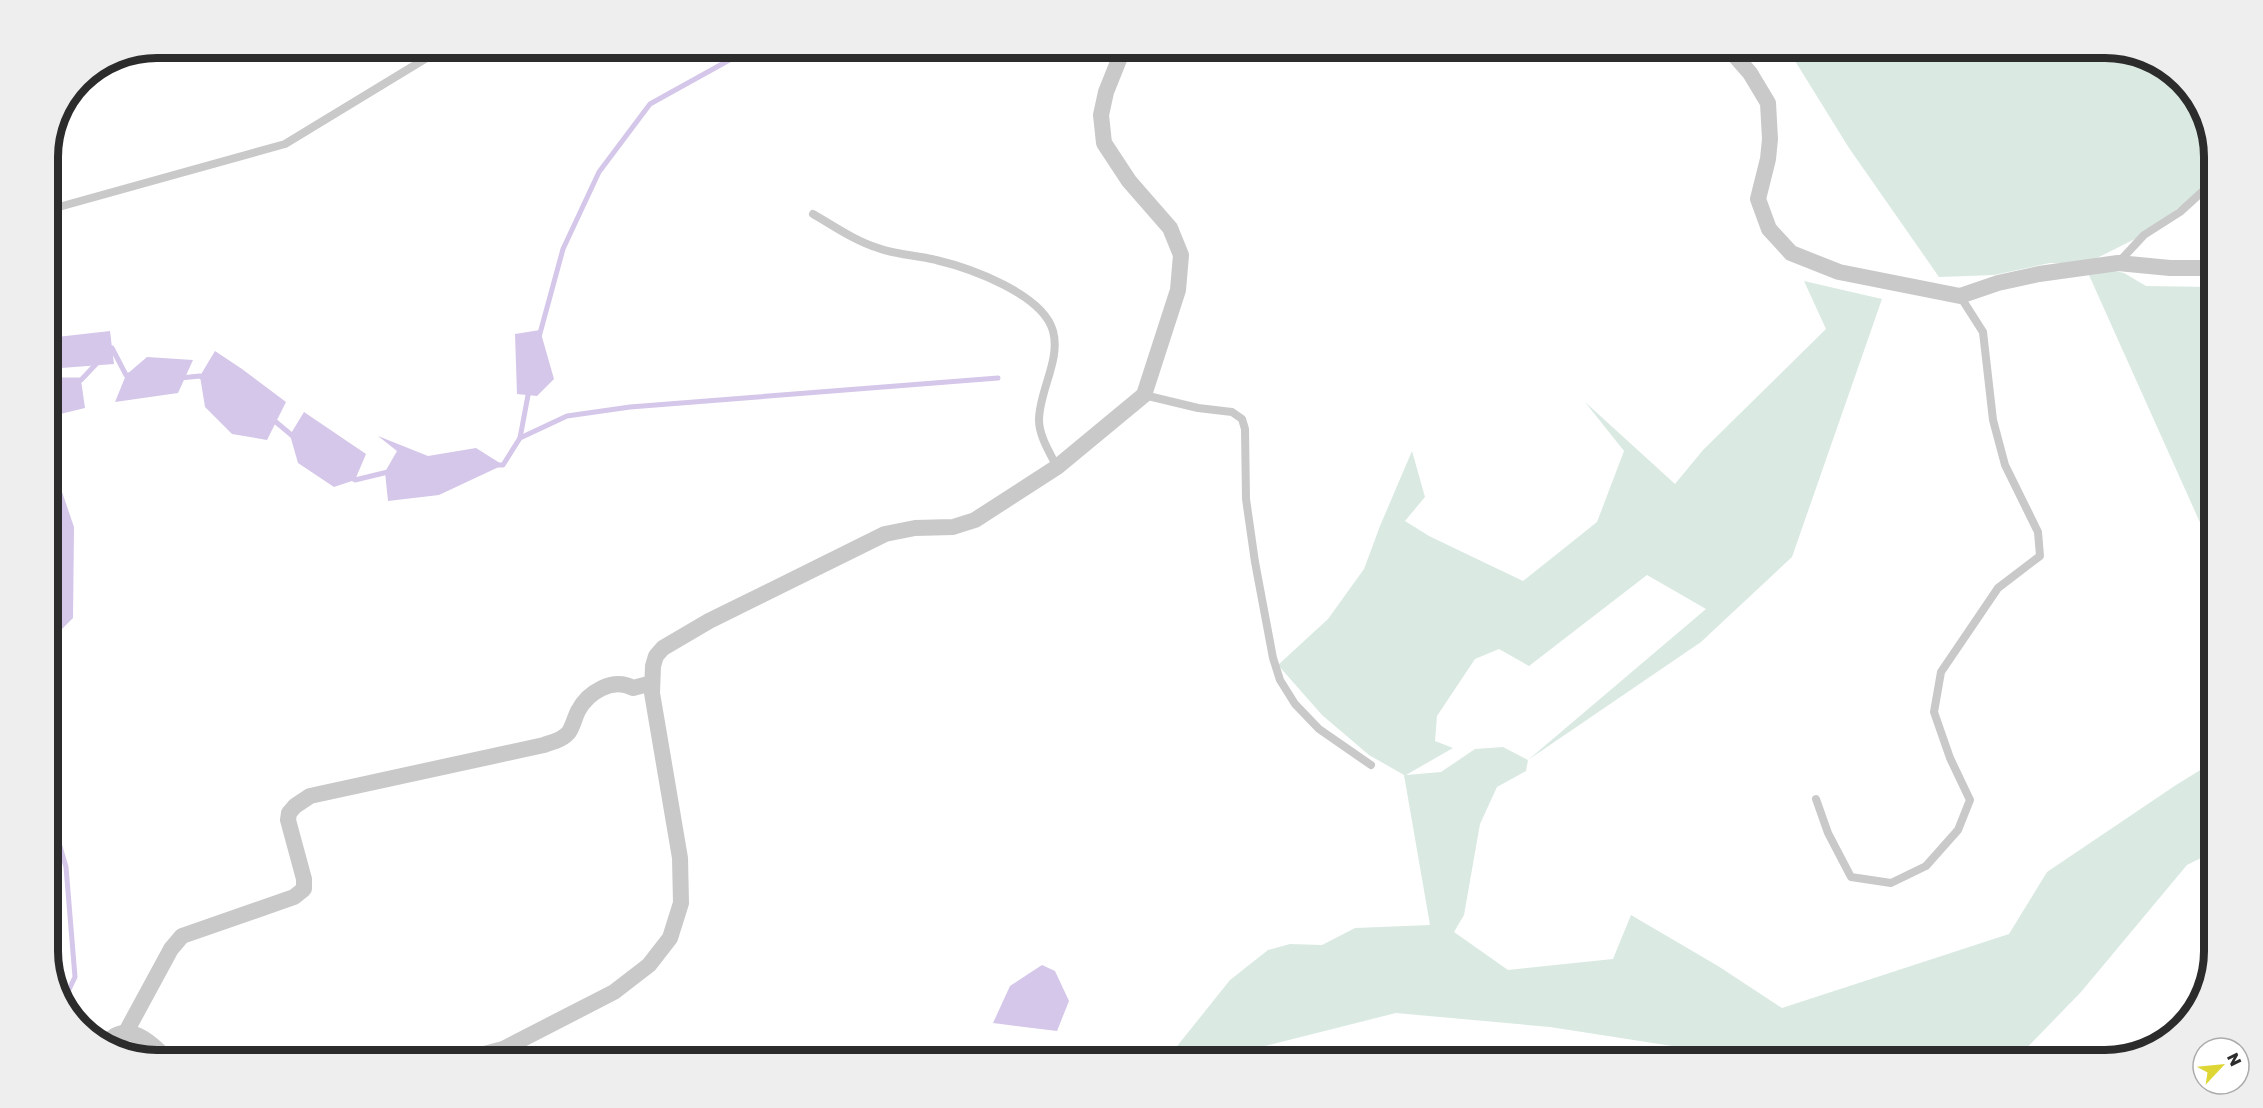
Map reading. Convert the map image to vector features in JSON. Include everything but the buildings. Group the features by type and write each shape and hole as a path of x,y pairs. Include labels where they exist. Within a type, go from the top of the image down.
{"street":[{"path":"500,1049 614,992 649,965 670,938 681,903 680,858 651,693 653,666 656,656 663,648 709,621 885,534 915,528 953,526 975,520 1057,466 1144,394 1178,290 1181,255 1170,228 1129,182 1104,143 1101,115 1106,92 1120,58"},
{"path":"1737,58 1750,73 1768,103 1769,149 1758,199 1768,229 1791,253 1839,272 1960,296 1998,283 2039,274 2118,263 2170,268 2204,268"},
{"path":"126,1032 171,949 182,936 294,897 304,889 304,879 288,820 289,813 301,801 310,796 544,745 568,733 585,700 605,687 615,684 639,688 652,683"},
{"path":"111,1038 126,1032 144,1037 156,1049"}],"lane":[{"path":"59,207 285,144 427,58"},
{"path":"2118,263 2144,235 2180,212 2204,190"},
{"path":"813,214 880,249 936,260 983,276 1029,299 1045,315 1053,329 1055,346 1041,400 1039,421 1045,441 1057,466"},
{"path":"1816,799 1828,833 1851,877 1891,883 1926,866 1958,830 1970,800 1950,758 1934,712 1941,672 1998,588 2040,556 2038,532 2005,465 1994,420 1983,332 1960,296"},
{"path":"1144,394 1198,408 1232,412 1242,419 1245,429 1246,499 1255,561 1280,680 1295,704 1319,729 1371,765"}],"shaded area":[{"path":"1793,58 2118,59 2149,69 2171,83 2180,92 2194,114 2203,138 2204,188 2143,235 2085,264 2124,273 2146,286 2204,287 2204,531 2084,264 2050,263 1994,275 1939,277 1849,148"},
{"path":"1804,281 1882,299 1792,557 1701,642 1528,760 1526,771 1497,787 1480,824 1464,915 1454,932 1508,970 1613,959 1631,915 1718,966 1782,1008 2009,934 2047,872 2204,768 2204,856 2187,865 2081,992 2026,1049 1697,1049 1550,1027 1396,1013 1253,1049 1175,1049 1230,980 1268,950 1290,944 1322,945 1355,928 1430,925 1404,775 1369,755 1322,715 1278,665 1328,619 1364,569 1412,451 1425,497 1405,521 1429,536 1523,581 1597,522 1624,451 1585,402 1675,484 1703,450 1826,329","holes":["1647,575 1706,609 1528,760 1503,747 1475,749 1441,772 1406,775 1453,748 1435,741 1437,716 1475,659 1499,649 1529,666"]},
{"path":"540,330 554,379 537,396 517,394 515,334"},
{"path":"110,331 114,364 59,368 59,337"},
{"path":"215,351 286,402 267,440 232,434 205,407 200,376"},
{"path":"147,357 193,360 178,393 115,402 126,375"},
{"path":"59,380 81,380 85,408 59,414"},
{"path":"304,412 366,454 355,480 334,487 298,463 290,435"},
{"path":"378,436 428,456 476,448 503,465 439,495 388,501 385,472 397,451"},
{"path":"59,483 74,527 73,618 59,632"},
{"path":"1042,965 1055,971 1069,1001 1057,1031 993,1023 1010,986"}],"waterway":[{"path":"539,337 563,249 599,172 650,104 733,58"},
{"path":"107,353 112,348 126,375 131,375"},
{"path":"59,380 81,380 99,361"},
{"path":"180,378 200,376 205,379"},
{"path":"520,438 567,416 630,407 998,378"},
{"path":"497,465 503,465 520,438 529,390"},
{"path":"270,417 295,438"},
{"path":"349,476 355,480 392,471"},
{"path":"59,843 66,867 75,977 68,992"}]}
